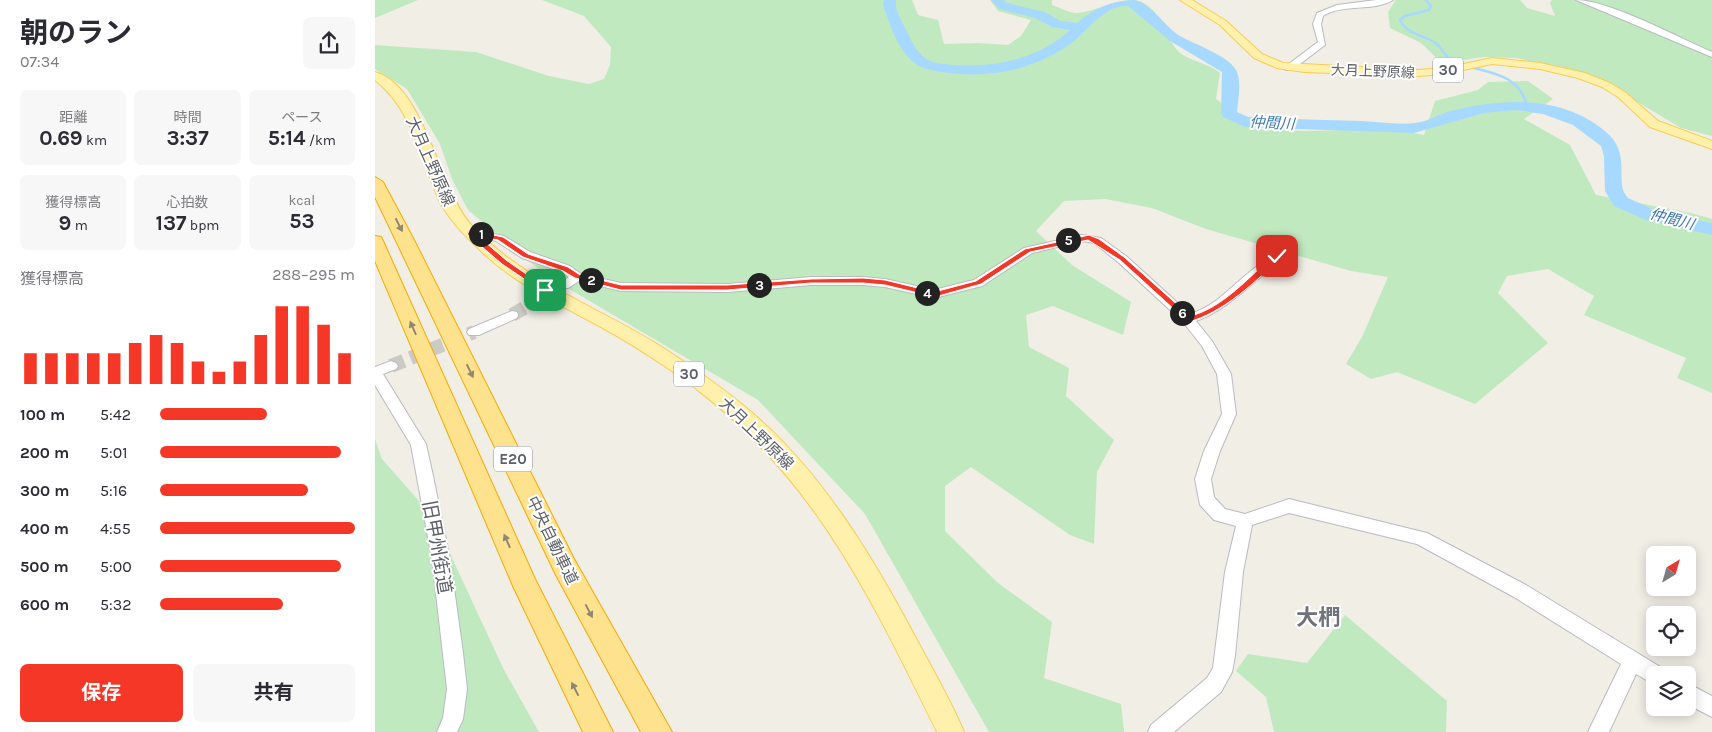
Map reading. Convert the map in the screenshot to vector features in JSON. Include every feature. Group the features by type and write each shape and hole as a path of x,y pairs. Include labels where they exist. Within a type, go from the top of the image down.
{"highway":[{"name":"中央自動車道","path":"375,182 407,240 565,567 657,732"},
{"name":"E20","path":"375,241 527,586 598,732"}],"main road":[{"name":"大月上野原線","path":"1185,0 1223,23 1257,56 1289,68 1417,73 1444,71 1492,61 1540,66 1581,76 1606,85 1622,95 1653,124 1712,145"},
{"name":"大月上野原線","path":"375,75 389,86 406,105 449,205 470,232 504,262 545,290 631,336 701,382 759,430 813,490 839,526 896,623 951,732"}],"street":[{"path":"1289,68 1322,43 1317,22 1319,15 1323,11 1333,7 1389,0"},
{"path":"1580,0 1619,14 1712,55"},
{"path":"470,232 500,238 525,255 566,269 577,276 621,287 727,288 811,281 863,281 885,283 935,294 978,283 1027,250 1089,238 1097,240 1122,259 1188,319 1207,344 1221,369 1229,405 1227,422 1205,471 1203,491 1212,508 1220,515 1245,521 1289,506 1421,538 1520,591 1646,670"},
{"path":"1188,319 1203,316 1223,303 1277,256 1293,251"},
{"path":"564,285 577,276"},
{"path":"475,332 512,315"},
{"path":"375,372 391,366"},
{"name":"旧甲州街道","path":"375,372 418,444 425,476 441,559 454,653 457,689 453,719 447,732"},
{"path":"1158,732 1214,685 1222,672 1226,656 1234,572 1245,521"},
{"path":"1598,732 1632,661"},
{"path":"1696,698 1712,707"}],"green space":[{"path":"375,0 418,0 375,18"},
{"path":"542,0 912,0 918,15 938,20 944,44 978,43 1008,45 1021,36 1031,20 998,11 990,0 1052,0 1052,5 1075,13 1085,12 1125,0 1133,0 1142,2 1155,12 1177,50 1220,73 1216,99 1256,129 1304,131 1393,129 1424,135 1435,101 1478,90 1488,82 1528,81 1553,99 1524,119 1570,145 1596,195 1691,213 1712,219 1712,393 1677,378 1686,358 1584,315 1594,296 1548,269 1507,276 1498,293 1548,343 1475,404 1397,372 1371,379 1346,364 1362,337 1388,277 1351,271 1206,229 1152,208 1105,199 1064,201 1036,231 1072,265 1131,302 1123,335 1053,306 1026,315 1029,347 1069,368 1066,396 1114,440 1097,472 1094,544 1070,535 971,467 945,486 945,531 998,583 1052,622 1044,678 1121,704 1124,732 989,732 865,514 758,400 547,276 468,210 452,179 440,144 407,89 375,69 375,45 476,52 549,76 589,84 604,79 610,65 611,47 584,16"},
{"path":"1396,0 1520,0 1527,8 1555,16 1550,3 1552,0 1712,0 1712,136 1681,128 1596,77 1517,58 1484,57 1442,63 1421,43 1390,28 1388,12"},
{"path":"375,439 382,459 433,517 504,670 539,732 375,732"},
{"path":"1345,615 1447,701 1446,732 1274,732 1266,697 1236,671 1248,654 1307,663"}],"waterway":[{"name":"仲間川","path":"890,0 889,5 902,37 911,52 923,63 949,69 995,69 1024,62 1051,50 1080,28"},
{"path":"997,0 1003,6 1040,15 1057,24 1080,28"},
{"path":"1426,0 1431,6 1429,10 1405,16 1400,20 1403,25 1434,42 1453,61 1507,79 1516,85 1527,106"},
{"name":"仲間川","path":"1080,28 1108,6 1125,2 1137,6 1174,38 1222,64 1229,70 1231,77 1229,114 1245,122 1414,128 1450,116 1500,106 1531,107 1563,115 1597,133 1608,144 1614,163 1614,191 1621,202 1652,216 1712,229"}],"tunnel":[{"path":"512,315 564,285"},
{"path":"391,366 474,332"}],"district":[{"name":"大椚","path":"1318,617"}],"route":[{"path":"545,290 504,262 470,232 500,238 525,255 566,269 577,276 621,287 672,289 727,288 838,280 885,283 935,294 978,283 1027,250 1060,242 1089,238 1097,240 1122,259 1188,319 1203,316 1223,303 1277,256"}]}
